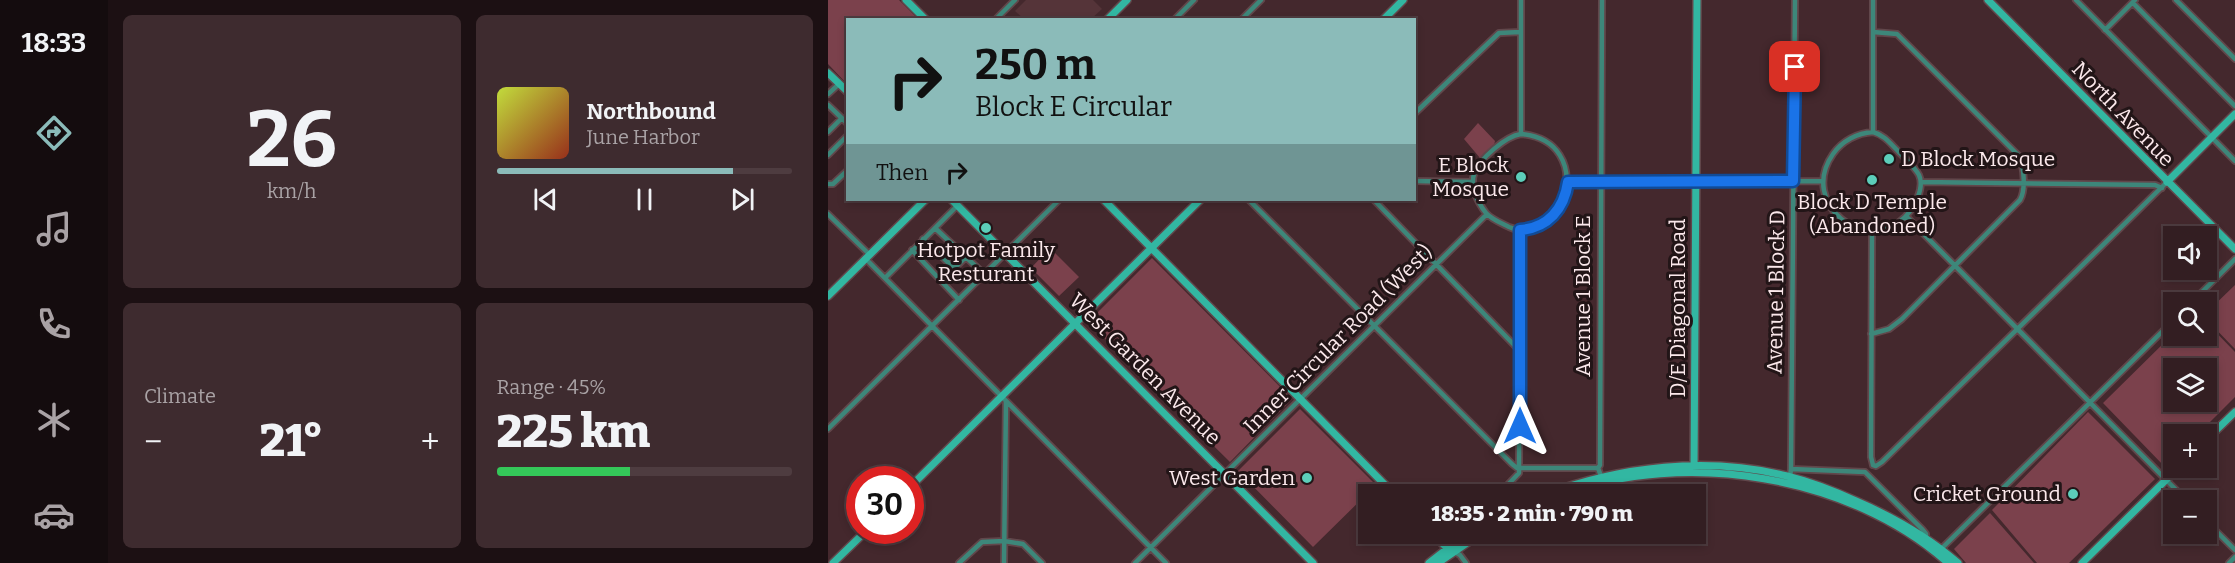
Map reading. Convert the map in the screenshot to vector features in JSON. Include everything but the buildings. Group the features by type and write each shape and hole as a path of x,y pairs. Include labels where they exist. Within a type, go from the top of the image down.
{"street":[{"path":"906,0 924,18"},
{"path":"997,18 1015,0"},
{"path":"1109,18 1127,0"},
{"path":"1176,18 1194,0"},
{"path":"1243,18 1261,0"},
{"path":"1385,18 1403,0"},
{"path":"1521,0 1521,134"},
{"name":"Avenue 1 Block E","path":"1602,0 1600,465 1598,468 1602,479"},
{"name":"D/E Diagonal Road","path":"1694,469 1696,0"},
{"name":"Avenue 1 Block D","path":"1790,476 1795,0"},
{"path":"1873,0 1873,132"},
{"name":"North Avenue","path":"1988,0 2165,185 2235,249"},
{"path":"2078,0 2235,161"},
{"path":"2176,0 2235,59"},
{"path":"2105,30 2134,1 2235,106"},
{"path":"1416,112 1499,33 1520,32"},
{"path":"1871,334 1883,332 1895,325 2020,200 2023,193 2022,161 2019,156 1897,34 1873,32"},
{"path":"828,73 846,90"},
{"path":"828,94 839,84"},
{"path":"828,105 846,122"},
{"path":"1868,473 1874,465 1882,462 2235,114"},
{"path":"828,132 842,118"},
{"path":"1873,132 1886,139 1918,173 1920,182 1918,194 1906,216 1892,226 1872,232 1856,227 1834,212 1826,200 1822,181 1827,166 1837,150 1852,138 1873,132"},
{"path":"1521,134 1537,137 1555,150 1563,163 1568,182 1563,202 1553,217 1537,227 1520,230 1505,225 1487,214 1476,196 1473,182 1476,171 1489,154 1510,137 1521,134"},
{"path":"828,154 846,137"},
{"path":"828,184 833,184 846,172"},
{"path":"1416,181 1473,182"},
{"path":"1568,182 1822,181"},
{"path":"1920,182 2165,185"},
{"path":"828,296 924,201"},
{"name":"West Garden Avenue","path":"953,201 1313,563"},
{"path":"828,429 1058,201"},
{"path":"1105,201 1384,484"},
{"path":"924,473 1003,399 1076,322 1199,201"},
{"path":"1250,201 1512,464 1520,468 1598,468"},
{"path":"1375,201 1519,350"},
{"path":"885,278 958,205"},
{"path":"828,214 885,278 1166,563"},
{"name":"Inner Circular Road (West)","path":"1135,563 1487,214"},
{"path":"1906,216 2176,490"},
{"path":"935,228 984,274"},
{"path":"1510,484 1518,476 1520,468 1520,230"},
{"path":"1872,232 1871,457 1874,465"},
{"path":"923,239 954,268"},
{"path":"912,250 959,300"},
{"path":"941,281 966,257"},
{"path":"2202,292 2235,259"},
{"path":"1940,551 2163,331"},
{"path":"1003,399 1004,563"},
{"path":"2217,429 2235,412"},
{"path":"1584,484 1602,479 1694,469 1751,476 1790,476 1858,470 1868,473 1922,528 1926,538"},
{"path":"1790,476 1879,511 1926,538 1940,551 1948,563"},
{"path":"1790,476 1876,516 1958,563"},
{"path":"1590,484 1602,479"},
{"path":"2082,563 2166,480"},
{"path":"2217,532 2235,550"},
{"path":"959,563 982,542 1004,541 1023,544 1042,563"},
{"path":"834,563 853,544"},
{"path":"1444,544 1460,555 1466,563"},
{"path":"1438,563 1456,544"},
{"path":"1429,563 1461,544"},
{"path":"2229,563 2235,558"}],"shaded area":[{"path":"828,0 899,0 917,18 846,18 846,83 828,64"},
{"path":"1026,0 1093,0 1102,9 1092,18 1023,18 1015,11"},
{"path":"1478,123 1495,141 1494,145 1480,158 1464,139"},
{"path":"1050,248 1079,277 1059,296 1031,268"},
{"name":"West Garden","path":"1152,258 1292,399 1230,462 1088,322"},
{"path":"2235,285 2235,349 2217,330 2217,302"},
{"path":"2217,333 2235,352 2235,397 2208,424 2163,424 2163,465 2103,403 2163,344 2163,346 2217,346"},
{"name":"West Garden","path":"1300,409 1375,484 1358,484 1358,503 1313,547 1238,471"},
{"name":"Cricket Ground","path":"2088,412 2155,479 2069,563 2037,563 1992,510"},
{"path":"1990,513 2034,563 1966,563 1954,549"}],"place":[{"name":"D Block Mosque","path":"1889,159"},
{"name":"E Block Mosque","path":"1521,177"},
{"name":"Block D Temple (Abandoned)","path":"1872,180"},
{"name":"Hotpot Family Resturant","path":"986,228"},
{"name":"West Garden","path":"1307,478"},
{"name":"Cricket Ground","path":"2073,494"}],"route":[{"path":"1520,426 1520,230 1537,227 1553,217 1563,202 1568,182 1793,181 1795,67"}]}
